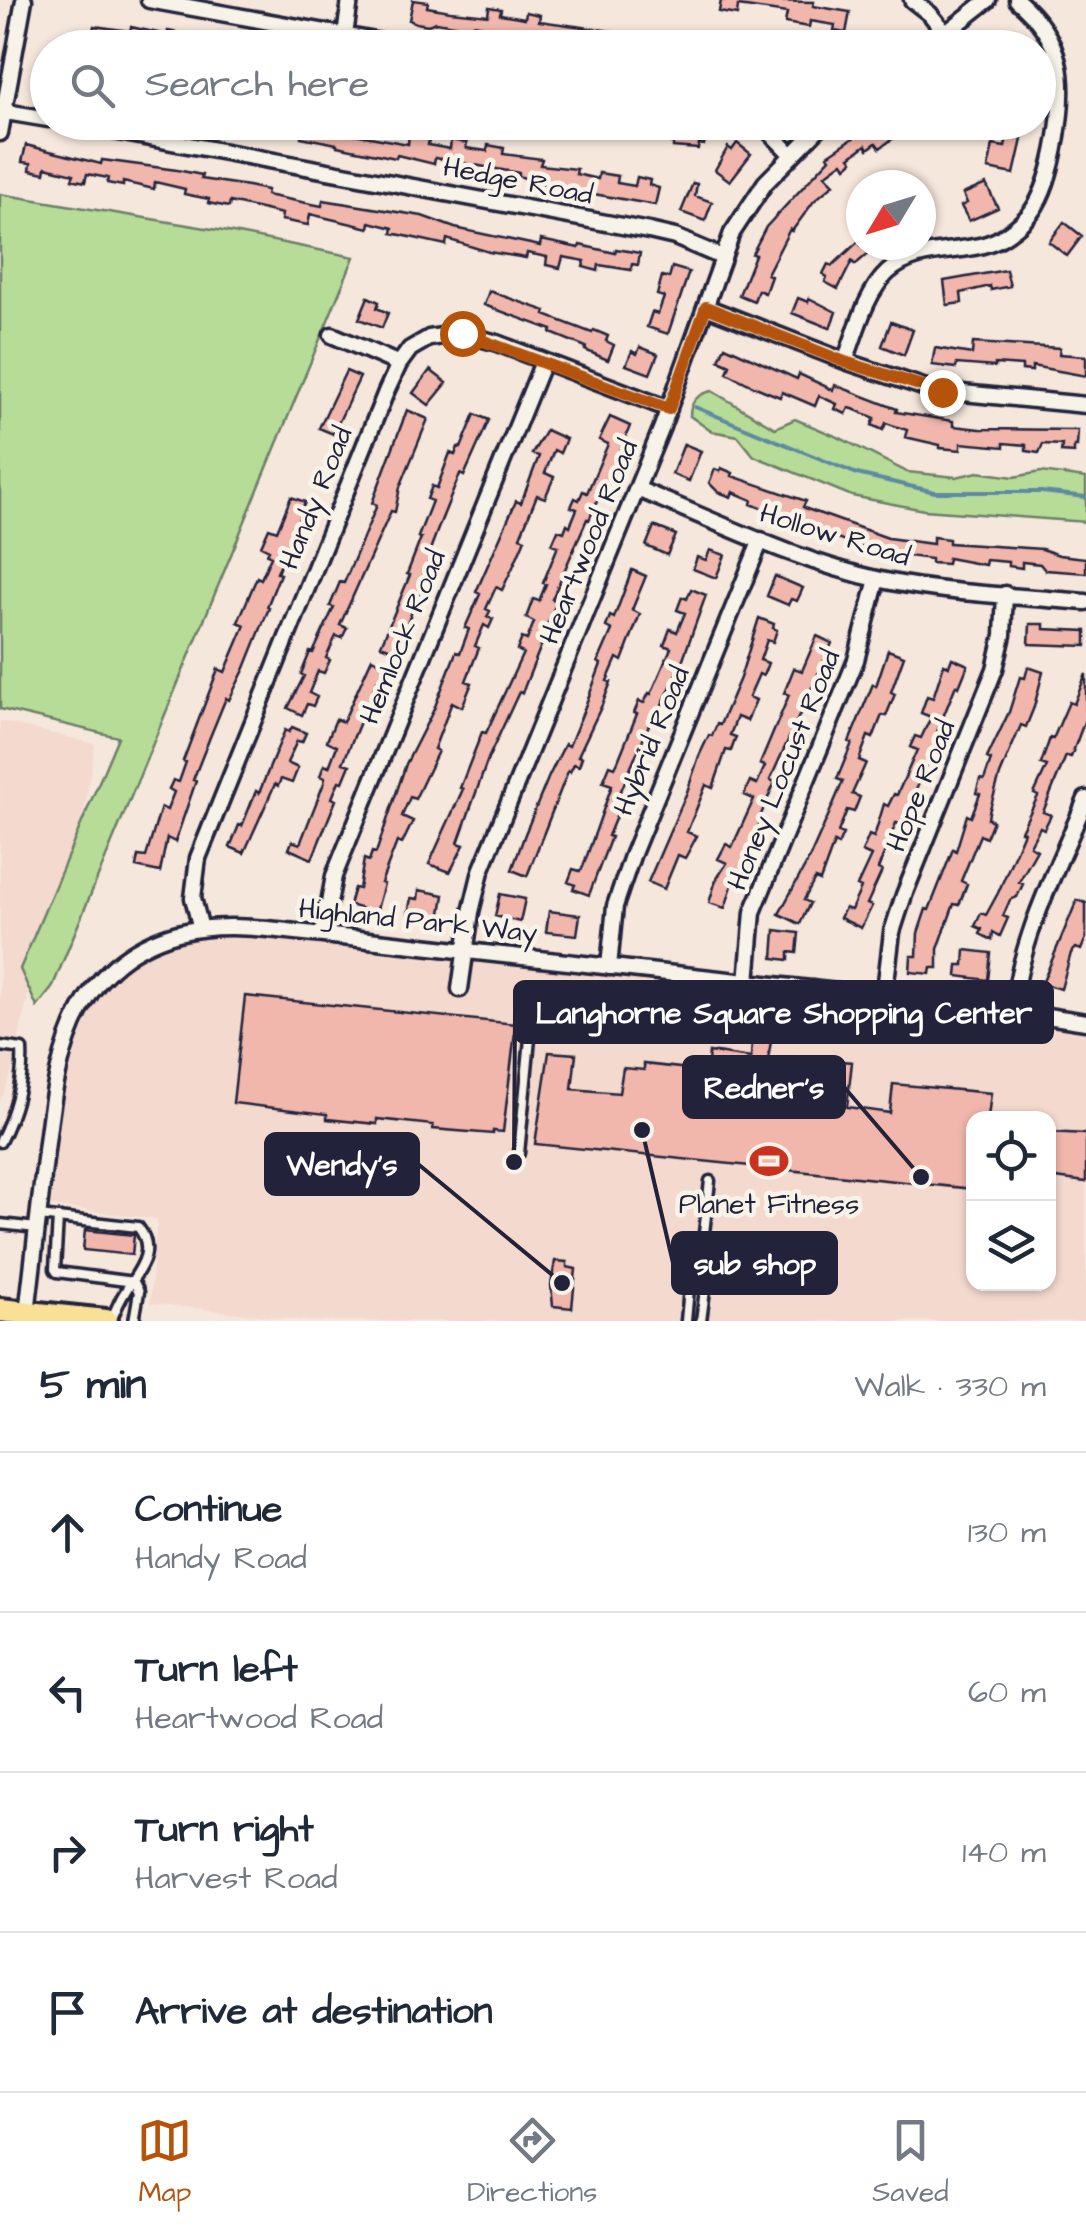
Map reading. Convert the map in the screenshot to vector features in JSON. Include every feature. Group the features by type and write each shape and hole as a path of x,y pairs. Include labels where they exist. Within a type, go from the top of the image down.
{"main road":[{"path":"0,1310 108,1321"}],"street":[{"path":"0,133 24,0"},
{"path":"149,0 316,30"},
{"path":"345,30 350,0"},
{"path":"912,0 943,30"},
{"path":"951,30 988,0"},
{"path":"1017,0 1040,21 1044,30"},
{"path":"1056,57 1060,66 1056,134"},
{"path":"2,111 30,116"},
{"name":"Hedge Road","path":"161,140 649,231 722,257"},
{"path":"777,140 791,154"},
{"name":"Heartwood Road","path":"460,989 481,871 669,409 722,257 742,215 806,140"},
{"path":"845,362 877,286 891,270 918,255 998,239 1026,218 1040,198 1054,140"},
{"path":"706,307 845,362 932,390 1086,405"},
{"path":"332,335 399,364 418,344 450,333 478,337 669,409"},
{"name":"Hemlock Road","path":"323,935 340,860 542,362"},
{"name":"Handy Road","path":"201,929 193,898 198,858 399,364"},
{"name":"Hollow Road","path":"637,489 760,540 877,579 925,588 1086,602"},
{"name":"Hybrid Road","path":"609,966 615,906 626,873 760,540"},
{"name":"Honey Locust Road","path":"747,982 753,912 856,660 877,579"},
{"name":"Hope Road","path":"884,998 892,932 1000,653 1005,594"},
{"path":"1014,1012 1018,976 1029,938 1086,799"},
{"name":"Highland Park Way","path":"27,1312 56,1068 75,1017 103,979 134,953 176,934 243,927 1086,1022"},
{"path":"808,1030 813,990"}],"lane":[{"path":"519,1153 534,996"},
{"path":"0,1046 22,1049 23,1070 20,1091 0,1142"},
{"path":"701,1321 705,1290 699,1276 710,1181"},
{"path":"62,1218 54,1269 134,1282"},
{"path":"0,1224 62,1218 138,1227 146,1248 140,1274 126,1288 108,1321"},
{"path":"686,1321 690,1288 699,1276"},
{"path":"134,1282 138,1292 134,1321"}],"shaded area":[{"path":"0,721 95,744 74,873 33,973 11,1075 0,1102"},
{"path":"228,935 1054,1024 1086,1031 1086,1321 308,1321 150,1303 157,1219 51,1206 65,1069 73,1037 93,1004 122,972 150,954 190,939"}],"green space":[{"path":"0,194 354,257 52,988 37,1007 20,969 118,737 0,709"},
{"path":"712,391 775,428 795,419 907,472 956,477 978,472 1014,477 1041,472 1086,478 1086,522 924,510 852,496 754,456 738,436 711,431 690,416 696,399"}],"building":[{"path":"413,0 450,11 488,15 489,7 501,9 500,14 525,18 526,12 540,15 539,21 605,30 505,30 473,24 472,28 436,22 428,25 409,20"},
{"path":"721,0 814,2 813,6 850,12 847,30 834,30 835,25 810,21 809,27 785,23 787,13 738,6 737,15 719,12"},
{"path":"316,140 386,140 408,144 408,140 429,140 428,145 450,149 451,140 467,143 466,148 487,151 488,145 504,148 503,154 542,159 540,165 577,169 576,174 598,179 599,173 618,176 617,183 635,186 637,177 650,180 649,185 659,188 655,205 555,187 518,176 519,173 435,158 434,164 397,155 396,158"},
{"path":"658,140 705,140 698,149 673,147 673,143"},
{"path":"850,140 891,140 880,148 876,143 868,149 866,145 850,157 853,161 846,167 843,162 825,175 834,184 790,229 767,274 771,276 765,293 758,290 754,301 739,295 755,255 752,254 766,227 830,158 828,155"},
{"path":"1006,140 1022,140 1014,174 988,169 993,145 1005,147"},
{"path":"737,143 751,154 730,181 715,170 728,147 732,150"},
{"path":"26,145 101,164 102,160 202,175 201,179 267,190 266,195 322,206 323,200 422,216 455,228 540,246 541,240 615,253 616,249 640,253 638,265 632,264 631,270 599,265 598,271 583,267 585,261 563,257 560,268 546,265 547,257 489,252 447,239 446,245 392,233 393,228 370,222 369,228 310,214 308,225 281,220 282,214 230,202 229,207 208,203 209,199 184,194 185,189 155,182 154,189 123,182 123,186 87,174 85,182 72,179 74,174 46,167 45,173 30,170 31,163 22,162"},
{"path":"693,183 697,184 695,196 712,202 705,221 681,212"},
{"path":"986,184 998,208 969,221 961,206 967,203 963,194"},
{"path":"1064,222 1082,236 1067,256 1049,242"},
{"path":"846,253 846,260 861,260 855,265 852,261 838,289 825,282 827,277 823,274 828,264 832,266"},
{"path":"672,267 689,272 668,334 647,327 652,312 658,314 664,297 657,295 662,276 669,278"},
{"path":"1006,270 1010,286 961,293 962,303 947,305 944,281"},
{"path":"489,291 608,336 606,341 614,345 608,360 551,333 552,330 484,305"},
{"path":"368,297 388,313 382,328 359,319"},
{"path":"798,298 808,302 809,298 836,312 830,328 792,313"},
{"path":"891,322 913,330 904,355 882,346"},
{"path":"973,343 1060,348 1059,354 1086,356 1086,376 1032,366 1032,371 1022,370 1022,366 995,364 957,364 956,368 932,365 935,348 972,354"},
{"path":"725,346 797,379 799,374 833,390 835,385 897,409 896,412 980,429 1078,430 1077,446 1074,453 1061,452 1062,445 1043,444 1039,453 1026,451 1026,445 1004,443 1004,447 961,443 961,450 940,448 905,437 907,430 886,423 883,430 872,425 875,418 849,408 846,414 835,409 837,404 819,396 815,406 782,392 780,397 753,386 727,373 730,365 719,360"},
{"path":"640,347 658,354 650,374 626,365 632,351 637,354"},
{"path":"430,370 447,383 429,405 413,393"},
{"path":"346,371 360,377 333,434 319,428"},
{"path":"407,410 428,419 400,487 395,512 391,511 340,625 347,628 342,638 336,636 324,673 318,671 309,693 317,697 313,706 307,704 302,715 288,708 377,505 372,503"},
{"path":"475,414 489,420 464,476 460,474 441,521 396,651 381,645 410,575 407,574 421,538 418,537 432,501 427,499 432,486 437,488 450,453 455,455 461,448"},
{"path":"610,417 630,426 607,486 604,485 587,519 552,599 557,601 545,636 522,693 519,692 488,759 458,843 464,845 450,872 429,864 463,789 460,788 482,732 486,733 523,653 517,650 522,638 527,640 534,622 526,618 533,599 539,601 546,584 543,583 558,546 552,544 558,530 564,532 567,524 570,526 577,509 571,507 575,498 579,500 583,491 587,493 608,444 599,440"},
{"path":"546,430 566,439 560,453 554,450 545,473 554,477 545,498 537,495 513,567 502,590 496,587 486,609 490,611 487,617 493,619 489,628 484,625 475,646 479,648 466,681 472,683 462,707 452,702 434,749 438,751 415,799 410,797 402,816 413,821 402,844 397,842 381,883 384,884 376,913 349,905 354,888 359,889 364,859 369,861 372,852 376,853 406,764 434,709 456,652 460,653 469,629 465,628 480,594 476,592 516,501 521,503 539,456 532,454"},
{"path":"684,444 701,451 689,481 672,474"},
{"path":"715,469 733,473 732,476 806,501 803,507 807,509 888,538 933,544 933,537 949,539 949,543 1042,549 1086,558 1086,573 1045,570 1040,564 1022,562 1022,568 986,560 985,565 948,558 947,564 931,563 931,559 870,551 835,537 833,541 820,536 821,532 751,504 752,500 733,492 731,497 718,492 709,483"},
{"path":"291,497 305,502 245,668 229,700 226,698 193,780 196,781 175,842 167,838 160,872 136,867 138,856 146,857 161,807 167,810 174,792 169,789 173,780 179,782 186,762 183,761 218,669 225,672 245,625 238,622 257,577 261,579 271,556 261,546 269,528 277,531"},
{"path":"654,526 676,535 667,555 646,546"},
{"path":"710,550 725,555 716,578 693,569 697,557 706,560"},
{"path":"632,570 646,576 632,610 640,614 622,661 617,658 607,681 611,682 578,756 582,757 579,766 574,764 568,771 527,876 512,870 549,776 565,744 569,746 583,712 612,630 606,627 610,616 614,618"},
{"path":"775,576 803,588 797,601 791,599 788,605 767,596"},
{"path":"691,589 706,595 679,670 654,721 651,720 617,800 622,802 589,895 573,889 575,885 568,882 573,869 580,871 583,867 612,785 603,782 610,765 615,767 618,761 639,701 644,703 651,694 671,648 664,645 670,629 677,632 685,613 677,610 682,597 687,599"},
{"path":"759,618 774,624 777,630 773,642 767,640 760,660 768,663 749,697 756,700 747,721 737,717 730,735 736,737 731,751 726,750 713,788 706,785 687,832 697,836 685,858 678,855 664,889 648,882 699,756 709,735 720,725 740,678"},
{"path":"1030,624 1044,624 1044,629 1086,631 1086,646 1029,644"},
{"path":"817,636 832,643 770,780 775,782 750,852 740,874 736,873 725,908 709,903 716,880 727,863 718,859 726,844 732,847 754,799 744,795 750,781 757,784 765,766 760,764 789,695 784,693 794,668 802,671"},
{"path":"888,650 904,656 891,692 895,694 873,738 868,736 859,760 866,763 852,794 860,797 854,812 847,810 838,832 843,834 838,845 834,843 820,881 815,879 804,900 810,903 800,924 779,914 809,859 843,781 837,779 852,743 849,742 873,684 876,686"},
{"path":"372,658 390,667 383,684 377,681 343,763 350,765 332,798 336,800 312,859 289,849 292,841 300,844 324,783 325,778 320,776 324,765 329,767 337,746 327,741 336,719 343,722"},
{"path":"952,658 968,665 959,687 956,685 937,732 941,734 901,824 896,823 867,904 872,906 861,928 840,918 845,908 851,910 861,888 857,886 871,856 862,852 869,835 874,837 884,804 888,806 897,795 917,750 910,747 915,736 921,738 931,717 921,713 927,696 933,698 944,664 949,666"},
{"path":"1028,667 1043,672 1034,707 1026,727 1021,725 1000,775 989,812 988,819 993,821 986,838 980,835 961,881 967,884 959,905 954,904 938,949 938,968 931,968 930,974 910,972 926,909 929,910 953,849 956,851 967,815 971,817 980,794 976,793 980,779 984,780 991,760 987,758 1009,712 1020,677 1025,678"},
{"path":"1086,674 1086,717 1043,812 1051,815 1030,846 1037,850 1019,882 1023,884 1017,897 1010,900 1000,936 993,932 992,940 975,926 998,893 1038,796 1034,794 1047,766 1041,764 1050,738 1053,739 1069,702 1074,704"},
{"path":"292,727 306,733 302,742 297,741 287,763 298,768 292,783 281,779 278,786 275,784 244,853 230,847 256,791 259,793 285,730 289,732"},
{"path":"419,890 444,895 440,919 408,914 411,898 418,899"},
{"path":"500,894 525,899 520,922 495,916"},
{"path":"1077,900 1086,903 1086,938 1081,950 1076,948 1071,953 1061,989 1042,984"},
{"path":"549,911 580,915 577,935 546,932"},
{"path":"775,930 799,933 797,953 789,952 789,960 773,958"},
{"path":"965,950 991,953 988,980 957,976 958,965 964,965"},
{"path":"245,996 516,1024 503,1132 433,1129 433,1125 377,1119 377,1124 327,1119 327,1114 233,1103"},
{"path":"752,1040 771,1041 768,1060 794,1063 794,1057 852,1062 847,1107 890,1113 893,1084 991,1093 989,1111 966,1111 966,1188 535,1144 549,1052 576,1054 572,1089 619,1093 623,1068 644,1070 644,1064 707,1071 709,1052 751,1058"},
{"path":"1056,1132 1086,1134 1086,1182 1056,1178"},
{"path":"85,1230 134,1235 132,1255 83,1250"},
{"path":"555,1261 567,1262 567,1267 576,1269 572,1308 553,1306"}],"waterway":[{"path":"695,407 857,474 935,492 1042,492 1086,497"}],"place":[{"name":"sub shop","path":"642,1130"},
{"name":"Planet Fitness","path":"769,1161"},
{"name":"Langhorne Square Shopping Center","path":"514,1162"},
{"name":"Redner's","path":"921,1177"},
{"name":"Wendy's","path":"562,1283"}],"route":[{"path":"462,333 669,409 706,307 845,362 942,392"}]}
